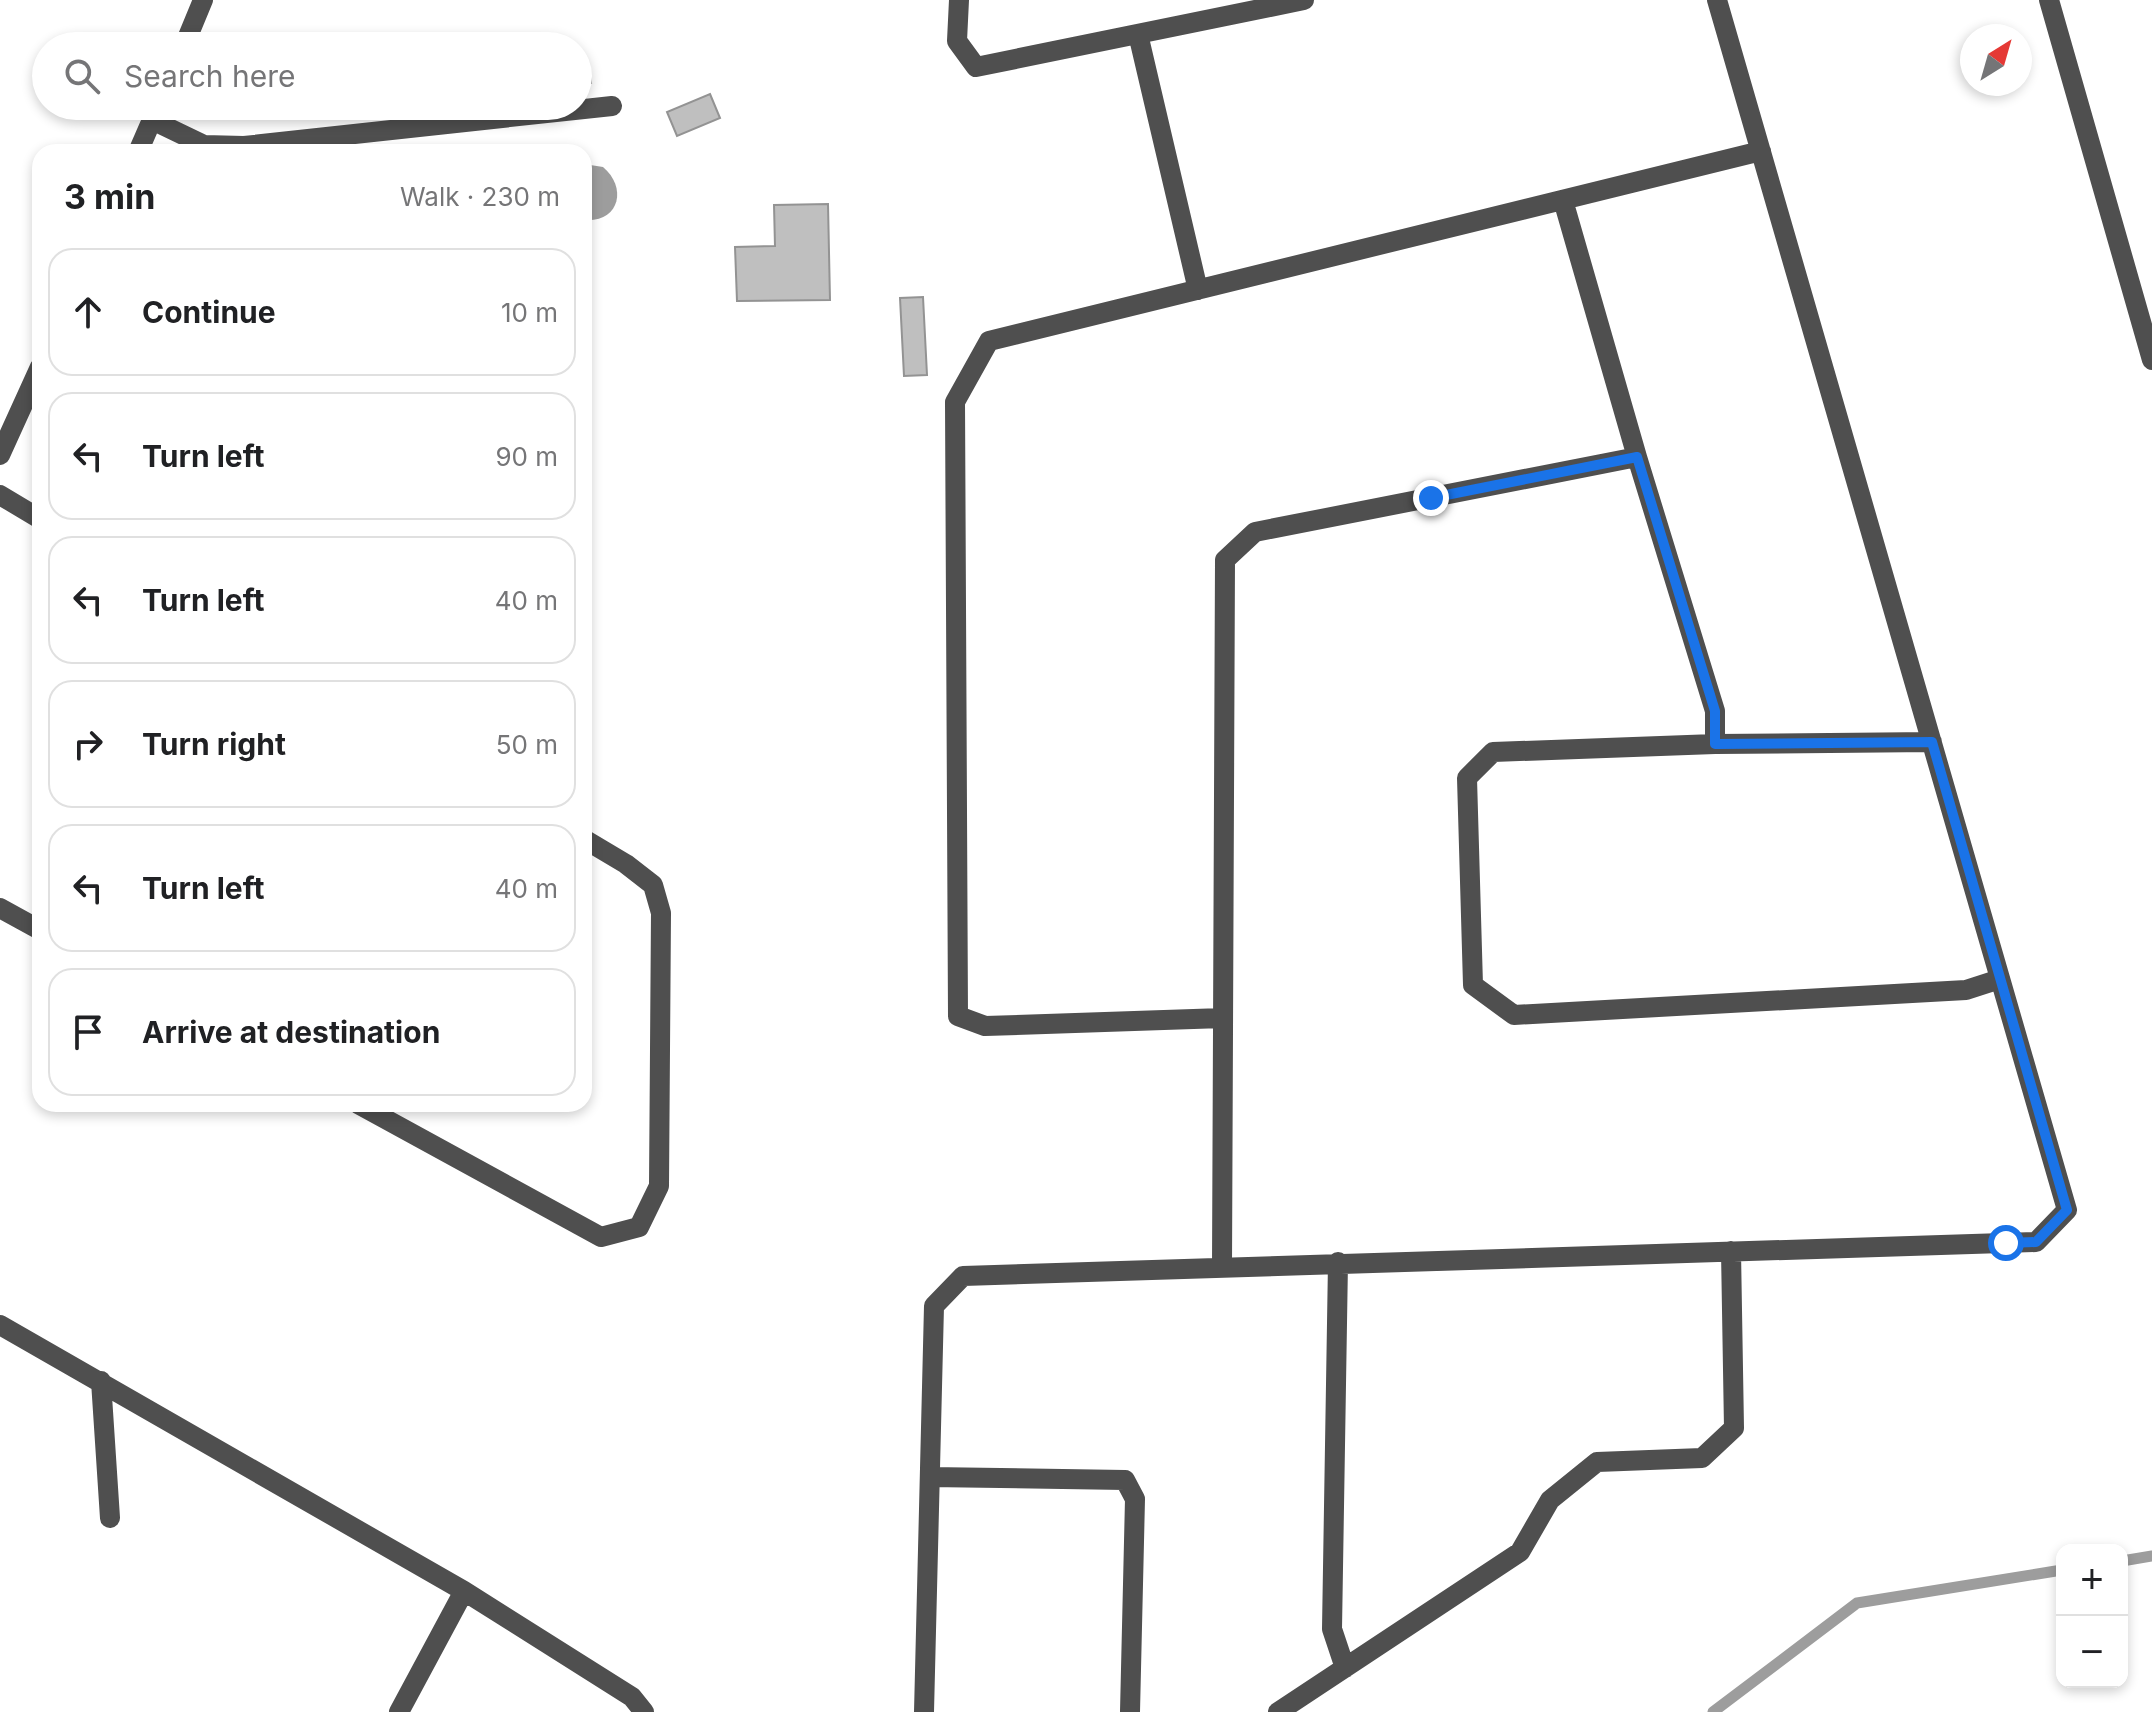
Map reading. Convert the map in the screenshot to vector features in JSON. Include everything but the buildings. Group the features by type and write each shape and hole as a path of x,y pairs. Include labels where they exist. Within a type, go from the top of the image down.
{"street":[{"path":"190,32 203,0"},
{"path":"959,0 957,41 976,67 1295,1"},
{"path":"924,1712 934,1306 963,1276 2036,1242 2067,1210 1717,0"},
{"path":"2049,0 2152,360"},
{"path":"1138,34 1198,290"},
{"path":"592,108 612,106"},
{"path":"141,144 152,120"},
{"path":"166,120 202,144"},
{"path":"262,144 483,120"},
{"path":"1223,1018 985,1026 958,1016 955,402 989,341 1761,151"},
{"path":"1563,200 1715,711 1715,744"},
{"path":"0,455 32,385"},
{"path":"1222,1266 1225,560 1255,532 1637,457"},
{"path":"0,495 32,514"},
{"path":"1932,742 1715,744 1493,752 1467,778 1473,985 1514,1015 1966,990 2000,979"},
{"path":"373,1112 601,1237 639,1227 659,1186 661,913 653,885 592,844"},
{"path":"0,908 32,926"},
{"path":"1278,1712 1520,1552 1550,1500 1597,1462 1702,1458 1734,1428 1731,1251"},
{"path":"1338,1262 1332,1629 1345,1668"},
{"path":"0,1325 464,1591 632,1697 644,1712"},
{"path":"101,1381 110,1518"},
{"path":"930,1477 1125,1480 1135,1499 1130,1712"},
{"path":"399,1712 464,1591"}],"shaded area":[{"path":"592,165 603,167 611,175 617,194 612,210 592,219"}],"waterway":[{"path":"2128,1560 2152,1556"},
{"path":"1713,1712 1857,1603 2056,1571"}],"route":[{"path":"1431,498 1637,457 1715,711 1715,744 1932,742 2067,1210 2036,1242 2006,1243"}]}
